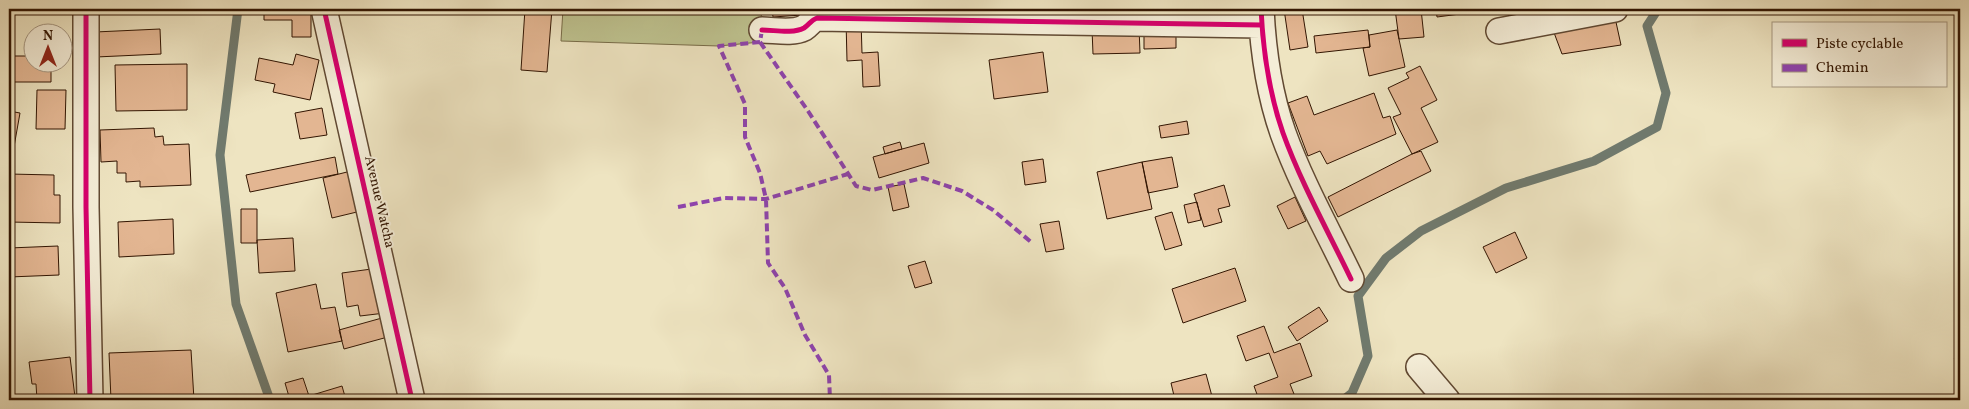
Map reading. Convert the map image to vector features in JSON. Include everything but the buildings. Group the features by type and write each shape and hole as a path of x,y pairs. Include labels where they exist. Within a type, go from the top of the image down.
{"street":[{"path":"86,9 86,207 90,400"},
{"name":"Avenue Watcha","path":"324,9 412,400"},
{"path":"1499,31 1615,9"},
{"path":"762,30 793,31 806,27 817,18 1261,17 1263,46 1272,95 1283,132 1297,166 1351,279"},
{"path":"1419,367 1447,400"}],"green space":[{"path":"563,9 761,9 762,30 760,42 719,46 561,41"}],"waterway":[{"path":"238,9 220,155 236,304 270,400"},
{"path":"1343,400 1352,393 1368,356 1358,296 1386,258 1421,231 1506,188 1594,161 1657,127 1666,93 1647,26 1658,9"}],"marked path":[{"path":"762,30 760,42 719,46 745,104 745,137 760,173 766,199 768,263 785,288 805,335 829,375 830,400"},
{"path":"760,42 808,111 856,186 872,190 923,178 962,191 993,210 1031,242"},
{"path":"678,207 724,198 766,199 848,174"}],"cycle path":[{"path":"86,9 86,207 90,400"},
{"path":"324,9 412,400"},
{"path":"1261,9 1268,71 1274,103 1283,133 1306,189 1351,279"},
{"path":"762,30 799,30 817,18 1261,25"}]}
